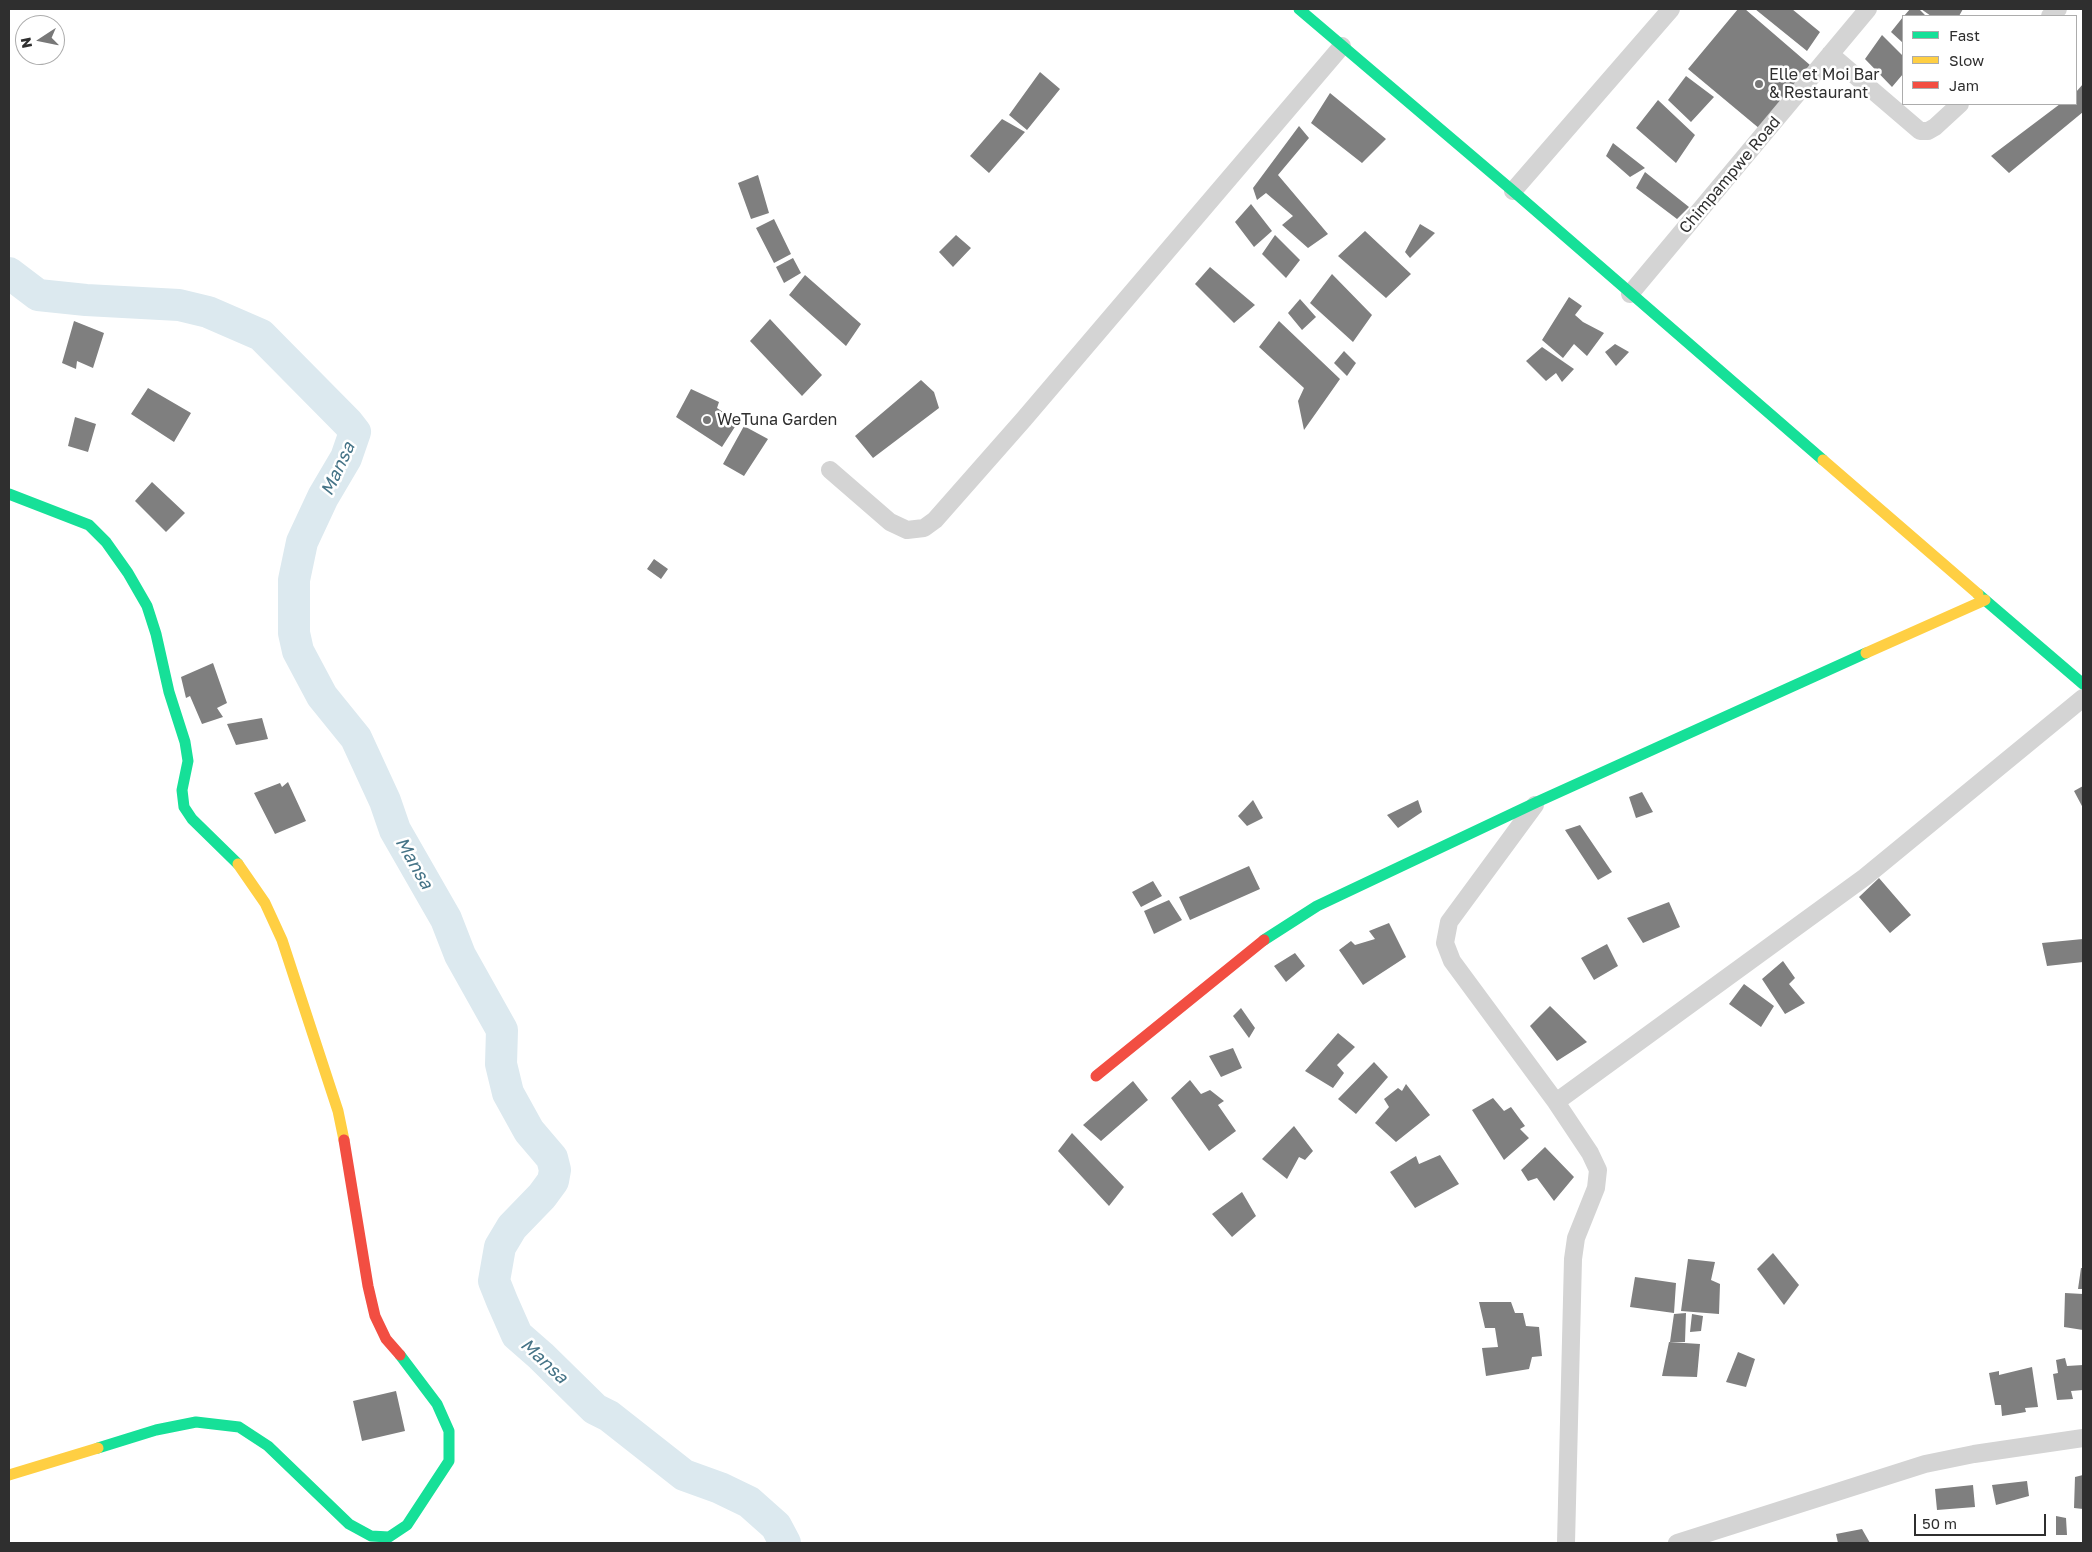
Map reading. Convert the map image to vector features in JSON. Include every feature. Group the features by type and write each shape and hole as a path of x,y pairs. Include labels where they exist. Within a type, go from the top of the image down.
{"street":[{"path":"1300,9 1513,190 1630,294 2083,684"},
{"path":"1513,190 1671,9"},
{"name":"Chimpampwe Road","path":"1630,294 1868,9"},
{"path":"830,470 890,522 907,530 924,528 935,520 1024,419 1342,46"},
{"path":"1830,54 1920,131 1928,131 1935,127 1959,105"},
{"path":"9,494 89,525 106,542 128,573 146,606 156,634 169,692 185,742 188,761 182,790 184,807 192,819 237,862 265,903 282,940 338,1112 347,1153 368,1286 375,1316 386,1339 437,1404 449,1431 449,1461 407,1524 389,1536 371,1536 349,1524 268,1446 239,1427 196,1422 156,1430 9,1475"},
{"path":"1096,1076 1269,936 1317,906 1537,802 1985,600"},
{"path":"1556,1102 1866,877 2083,698"},
{"path":"1537,802 1461,903 1449,922 1445,943 1452,961 1556,1102 1590,1153 1598,1170 1596,1188 1576,1238 1573,1258 1566,1543"},
{"path":"1677,1543 1925,1464 1974,1454 2083,1438"}],"building":[{"path":"1738,9 1745,9 1810,65 1760,129 1688,69"},
{"path":"1755,9 1792,9 1820,32 1807,51"},
{"path":"1910,9 1919,9 1925,15 1905,15"},
{"path":"1921,9 1963,9 1960,15 1930,15"},
{"path":"1902,18 1902,42 1891,32"},
{"path":"1882,35 1902,55 1902,75 1892,87 1865,59"},
{"path":"1040,72 1060,89 1027,130 1009,115"},
{"path":"1686,76 1714,97 1691,122 1668,100"},
{"path":"2083,84 2083,112 2009,173 1991,156 2059,105 2077,105 2077,91"},
{"path":"1330,93 1386,139 1362,163 1311,123"},
{"path":"1658,100 1695,135 1676,163 1636,128"},
{"path":"1002,119 1025,132 989,173 970,156"},
{"path":"1299,126 1309,138 1278,175 1328,234 1308,248 1282,225 1293,216 1266,193 1257,200 1253,188"},
{"path":"1613,143 1645,168 1630,177 1606,156"},
{"path":"1645,172 1689,207 1677,219 1636,188"},
{"path":"758,175 769,213 751,219 738,183"},
{"path":"1251,204 1272,231 1254,247 1235,222"},
{"path":"774,219 791,254 774,263 756,228"},
{"path":"1420,224 1435,233 1410,258 1405,252"},
{"path":"1365,231 1411,274 1386,298 1338,256"},
{"path":"956,235 971,248 953,267 939,252"},
{"path":"1275,235 1300,260 1286,278 1262,254"},
{"path":"793,258 801,273 784,283 776,267"},
{"path":"1210,267 1255,305 1234,323 1195,284"},
{"path":"1332,274 1372,315 1353,342 1310,303"},
{"path":"805,275 861,324 846,346 789,295"},
{"path":"1569,297 1582,306 1575,315 1583,322 1604,333 1587,356 1574,344 1563,358 1542,340"},
{"path":"1300,299 1316,317 1302,330 1288,313"},
{"path":"770,319 822,375 802,396 750,341"},
{"path":"74,321 104,333 93,368 77,361 76,369 62,363"},
{"path":"1279,321 1340,379 1304,430 1298,401 1304,388 1259,347"},
{"path":"1615,344 1629,352 1616,366 1605,352"},
{"path":"1542,347 1574,369 1562,382 1556,373 1546,381 1526,361"},
{"path":"1344,351 1356,363 1347,376 1334,363"},
{"path":"921,380 934,392 939,408 873,458 855,436"},
{"path":"148,388 191,413 174,442 131,414"},
{"name":"WeTuna Garden","path":"691,389 719,402 717,408 738,422 722,447 676,417"},
{"path":"75,417 96,424 88,452 68,446"},
{"path":"744,426 768,439 744,476 723,464"},
{"path":"152,482 185,513 166,532 135,501"},
{"path":"654,559 668,569 661,579 647,569"},
{"path":"213,663 227,703 217,708 223,717 202,724 190,696 186,698 181,677"},
{"path":"262,718 268,739 236,745 227,724"},
{"path":"288,782 306,821 275,834 254,793 280,783 282,787"},
{"path":"2083,786 2083,808 2074,791"},
{"path":"1642,792 1653,812 1636,818 1629,797"},
{"path":"1253,800 1263,818 1247,826 1238,816"},
{"path":"1418,800 1422,812 1398,828 1387,815"},
{"path":"1580,825 1612,872 1598,880 1565,830"},
{"path":"1249,866 1260,889 1190,920 1179,897"},
{"path":"1879,878 1911,915 1890,933 1859,897"},
{"path":"1153,881 1162,896 1141,907 1132,892"},
{"path":"1169,900 1182,920 1154,934 1144,911"},
{"path":"1669,902 1680,927 1643,943 1627,918"},
{"path":"1389,923 1406,957 1363,985 1339,950 1351,941 1355,945 1375,939 1369,931"},
{"path":"2083,939 2083,962 2047,966 2042,943"},
{"path":"1607,944 1618,966 1594,980 1581,958"},
{"path":"1295,953 1305,966 1286,982 1274,966"},
{"path":"1783,961 1795,978 1789,984 1805,1003 1785,1014 1762,979"},
{"path":"1744,984 1774,1006 1761,1027 1729,1004"},
{"path":"1550,1006 1587,1042 1557,1061 1530,1026"},
{"path":"1241,1008 1255,1028 1249,1038 1233,1016"},
{"path":"1338,1033 1355,1047 1337,1065 1344,1073 1333,1088 1305,1071"},
{"path":"1233,1048 1242,1068 1221,1077 1209,1056"},
{"path":"1374,1062 1388,1077 1356,1114 1338,1099"},
{"path":"1190,1080 1201,1094 1210,1090 1224,1101 1218,1105 1236,1131 1209,1151 1171,1098"},
{"path":"1133,1081 1148,1100 1101,1141 1083,1125"},
{"path":"1406,1084 1430,1115 1396,1142 1375,1123 1389,1107 1384,1099 1398,1088 1402,1091"},
{"path":"1493,1098 1504,1111 1511,1107 1525,1126 1520,1129 1529,1138 1504,1160 1472,1110"},
{"path":"1294,1126 1313,1151 1305,1160 1299,1157 1287,1179 1262,1159"},
{"path":"1072,1133 1124,1187 1109,1206 1058,1151"},
{"path":"1545,1147 1574,1177 1554,1201 1537,1178 1528,1181 1521,1170"},
{"path":"1440,1155 1459,1184 1415,1208 1390,1172 1416,1156 1419,1164"},
{"path":"1242,1192 1256,1216 1232,1237 1212,1214"},
{"path":"1773,1253 1799,1285 1784,1305 1757,1269"},
{"path":"1688,1259 1715,1262 1711,1280 1720,1284 1719,1314 1681,1311"},
{"path":"2081,1268 2083,1268 2083,1289 2078,1289"},
{"path":"1635,1277 1676,1283 1674,1313 1630,1307"},
{"path":"2065,1293 2083,1294 2083,1330 2064,1327"},
{"path":"1479,1302 1511,1302 1515,1313 1523,1313 1526,1326 1539,1327 1542,1356 1532,1357 1529,1369 1486,1376 1482,1348 1498,1347 1495,1328 1485,1328"},
{"path":"1686,1313 1685,1342 1670,1342 1674,1314"},
{"path":"1692,1314 1703,1316 1701,1331 1690,1332"},
{"path":"1669,1342 1700,1344 1697,1377 1662,1376"},
{"path":"1738,1352 1755,1359 1746,1387 1726,1382"},
{"path":"2065,1358 2067,1366 2083,1365 2083,1390 2071,1391 2073,1399 2057,1400 2053,1374 2058,1373 2056,1360"},
{"path":"2032,1367 2038,1407 2025,1408 2026,1412 2002,1416 2001,1405 1995,1405 1989,1373 1999,1371 1999,1375"},
{"path":"396,1391 405,1431 362,1441 353,1401"},
{"path":"2083,1475 2083,1509 2074,1508 2075,1477"},
{"path":"2027,1481 2029,1496 1996,1505 1992,1485"},
{"path":"1973,1485 1975,1507 1937,1510 1935,1489"},
{"path":"2056,1516 2066,1518 2067,1535 2056,1535"},
{"path":"1862,1529 1870,1543 1838,1543 1836,1534"}],"waterway":[{"name":"Mansa","path":"9,273 38,295 86,300 179,305 208,312 261,335 355,432 346,458 323,497 302,542 294,580 294,633 298,651 322,696 356,738 385,801 395,830 446,919 460,955 502,1030 501,1064 508,1093 529,1131 552,1158 555,1170 553,1181 542,1196 512,1227 500,1247 494,1281 517,1335 595,1409 609,1416 684,1475 720,1488 749,1502 776,1526 785,1543"}],"traffic: fast":[{"path":"1299,9 1513,191 1823,460"},
{"path":"9,494 89,525 106,542 128,573 147,606 156,634 169,692 185,742 188,761 182,790 184,807 192,819 238,864"},
{"path":"1978,594 2083,684"},
{"path":"1264,940 1317,906 1537,802 1866,653"},
{"path":"98,1448 156,1430 196,1422 239,1427 268,1446 349,1524 371,1536 389,1537 407,1525 449,1461 449,1431 437,1404 400,1355"}],"traffic: slow":[{"path":"1823,460 1978,594"},
{"path":"1866,653 1985,600"},
{"path":"238,864 265,903 282,940 338,1111 344,1140"},
{"path":"9,1475 98,1448"}],"traffic: jam":[{"path":"1096,1076 1264,940"},
{"path":"344,1140 368,1286 375,1316 386,1339 400,1355"}],"place":[{"name":"Elle et Moi Bar & Restaurant","path":"1759,84"},
{"name":"WeTuna Garden","path":"707,420"}]}
